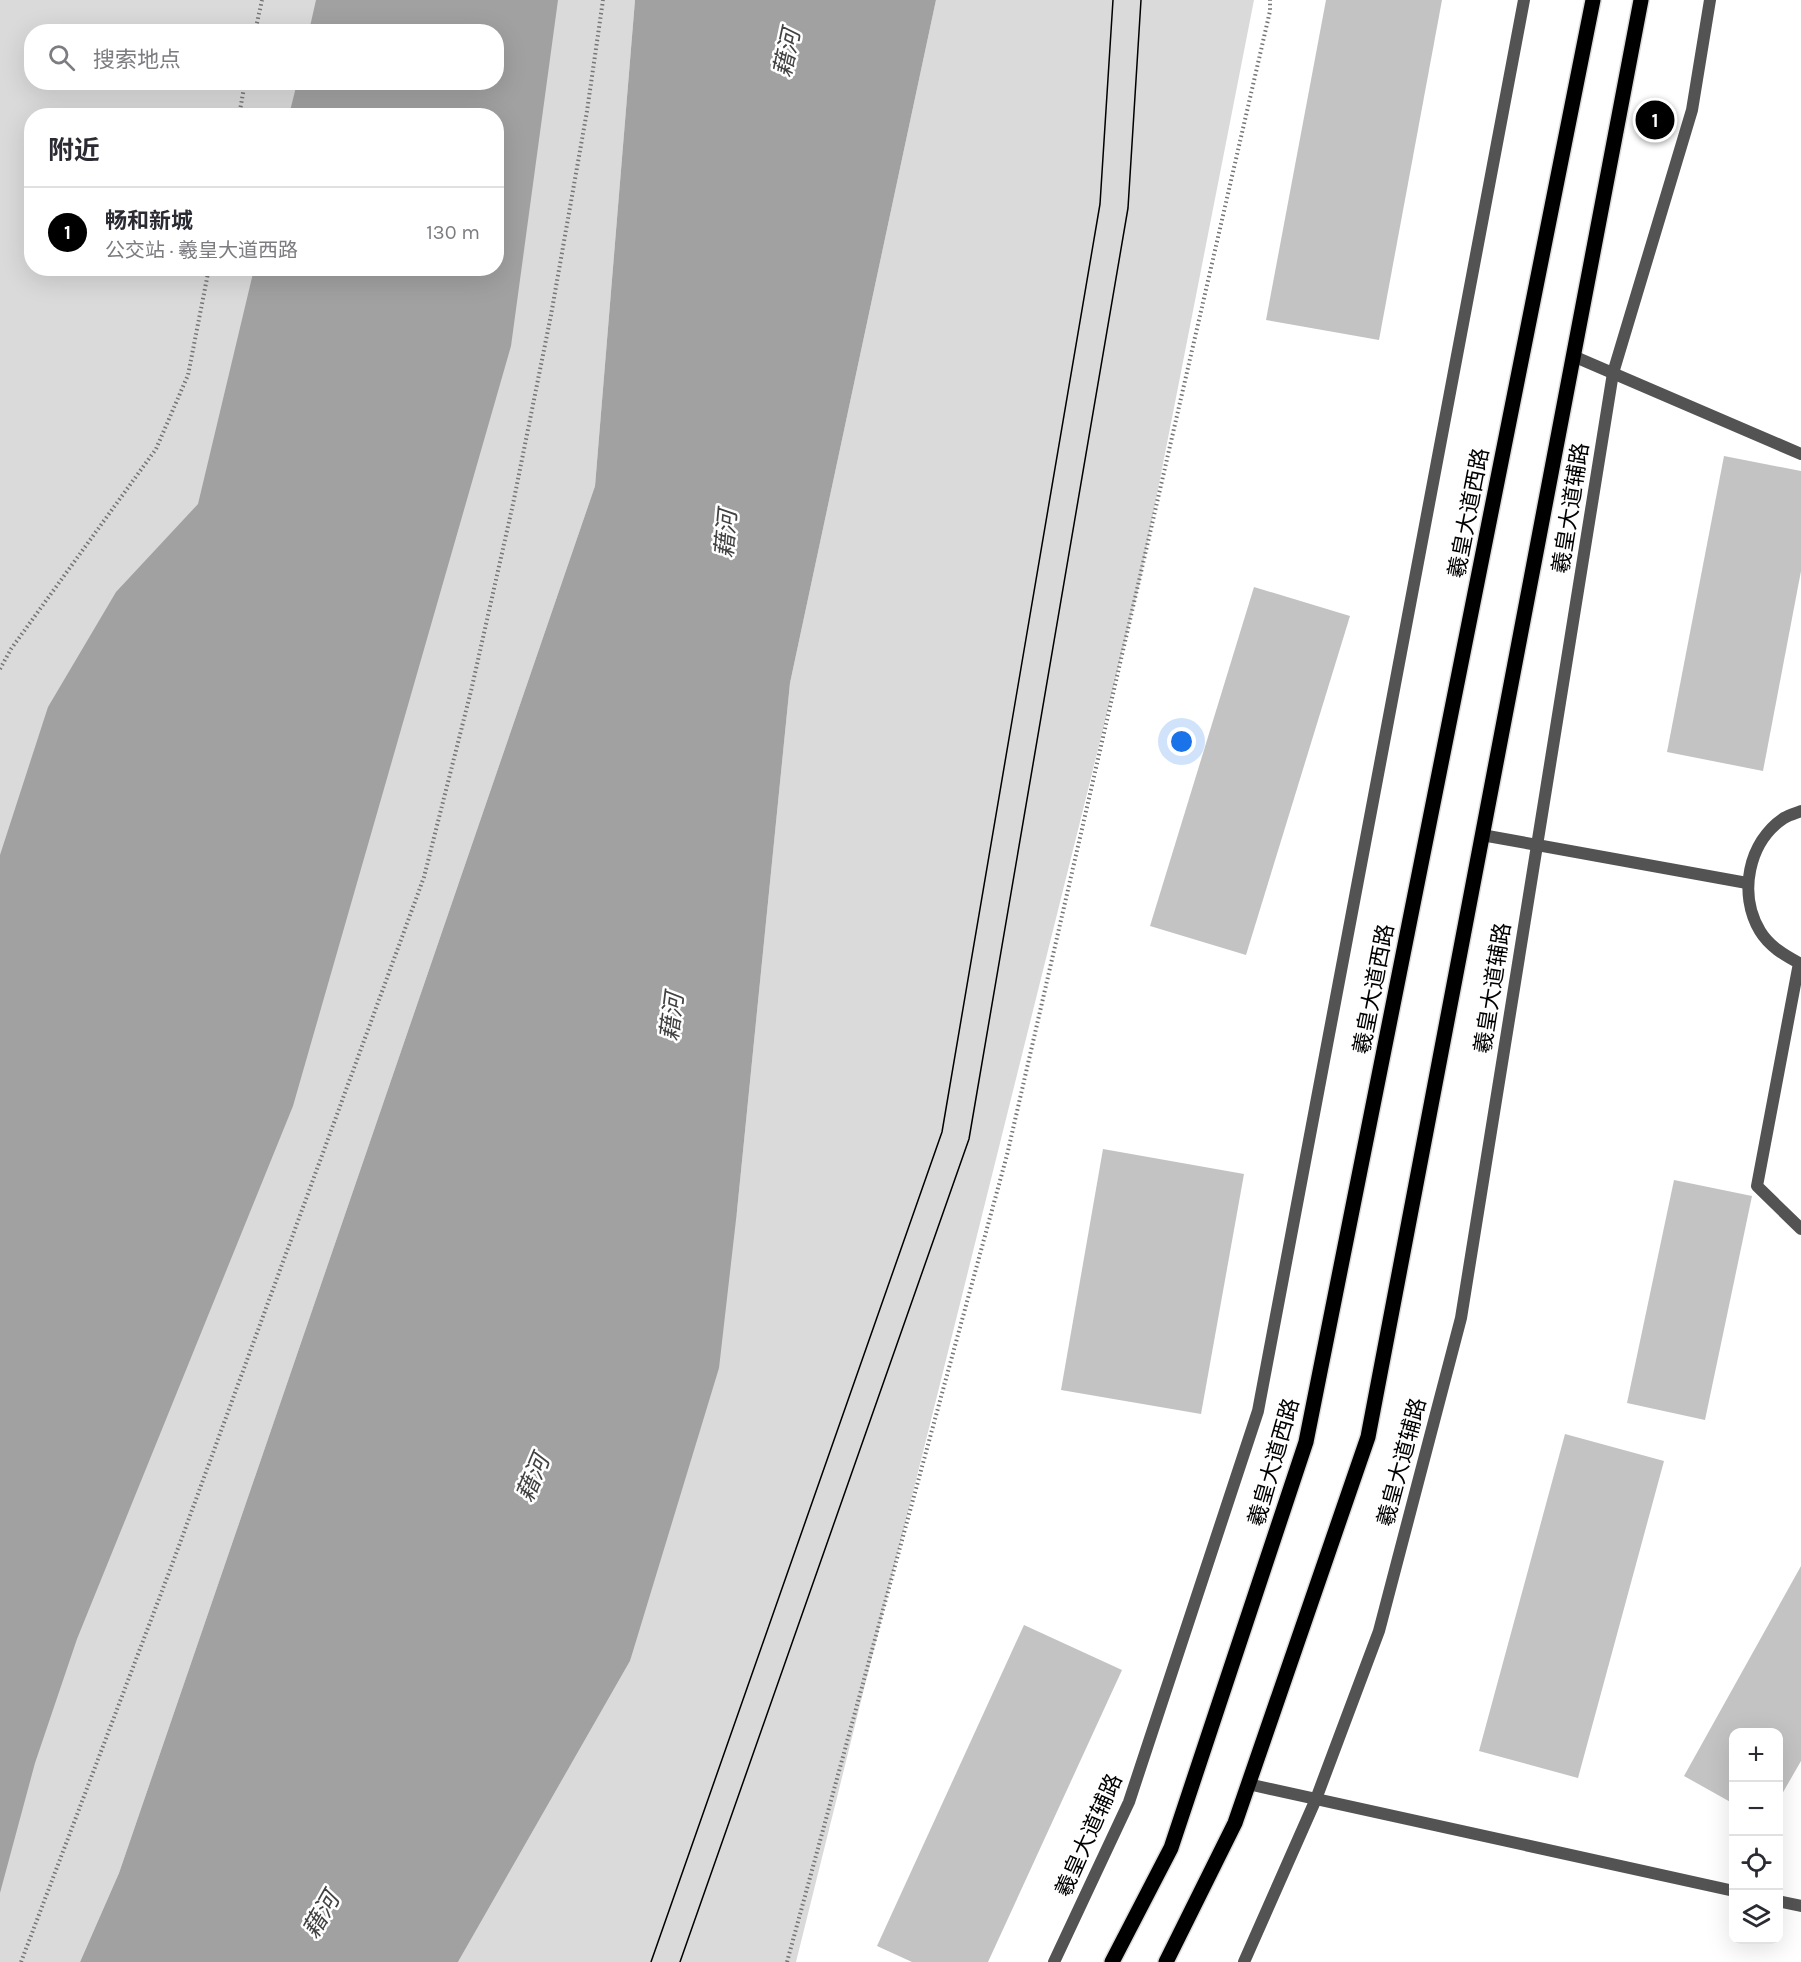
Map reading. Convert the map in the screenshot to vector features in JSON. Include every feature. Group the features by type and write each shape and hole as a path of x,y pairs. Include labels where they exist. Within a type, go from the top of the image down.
{"main road":[{"name":"羲皇大道西路","path":"1113,1962 1171,1848 1306,1442 1593,0"},
{"path":"1166,1962 1235,1823 1368,1437 1641,0"}],"street":[{"name":"羲皇大道辅路","path":"1054,1962 1129,1802 1258,1411 1524,0"},
{"name":"羲皇大道辅路","path":"1244,1962 1316,1799 1378,1631 1461,1318 1613,373 1692,110 1710,0"},
{"path":"1573,356 1801,454"},
{"path":"1801,811 1784,818 1766,835 1753,858 1748,883 1750,908 1760,931 1777,951 1799,963 1757,1186 1801,1229"},
{"path":"1482,835 1748,883"},
{"path":"1248,1784 1729,1890"},
{"path":"1783,1902 1801,1906"}],"path":[{"path":"257,24 262,0"},
{"path":"21,1962 177,1551 424,877 471,691 513,504 551,315 587,111 603,0"},
{"path":"787,1962 1007,1155 1270,11 1270,0"},
{"path":"240,108 244,90"},
{"path":"0,669 11,649 156,449 188,375 207,276"}],"shaded area":[{"path":"0,0 635,0 595,486 119,1873 80,1962 0,1962"},
{"path":"936,0 1254,0 1140,581 796,1962 458,1962 630,1661 737,1211 790,683"}],"water":[{"path":"316,0 558,0 511,346 293,1106 77,1639 35,1763 0,1893 0,855 48,707 116,592 198,504 252,276 504,276 504,108 291,108 295,90 504,90 504,24 311,24"},
{"name":"藉河","path":"635,0 936,0 790,683 719,1368 630,1661 458,1962 80,1962 119,1873 595,486"}],"building":[{"path":"1326,0 1442,0 1379,340 1266,320"},
{"path":"1724,456 1801,471 1801,571 1763,771 1667,752"},
{"path":"1254,587 1350,616 1246,955 1150,926"},
{"path":"1103,1149 1244,1174 1201,1414 1061,1390"},
{"path":"1674,1180 1752,1196 1705,1420 1627,1403"},
{"path":"1565,1434 1664,1461 1578,1778 1479,1751"},
{"path":"1801,1566 1801,1761 1783,1792 1783,1728 1729,1728 1729,1801 1684,1776"},
{"path":"1024,1625 1122,1670 988,1962 912,1962 877,1946"}],"tram line":[{"path":"651,1962 942,1132 1100,204 1113,0"},
{"path":"680,1962 969,1139 1128,208 1141,0"}],"place":[{"name":"畅和新城","path":"1655,120"}]}
